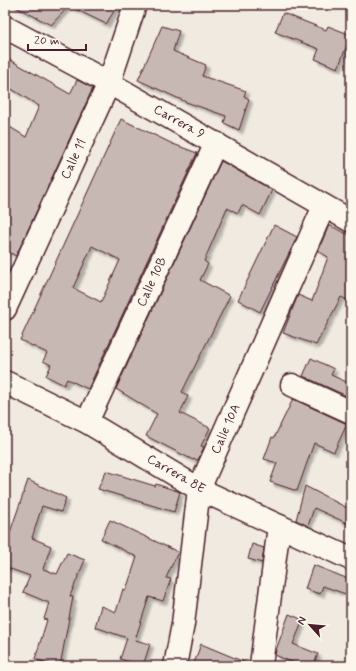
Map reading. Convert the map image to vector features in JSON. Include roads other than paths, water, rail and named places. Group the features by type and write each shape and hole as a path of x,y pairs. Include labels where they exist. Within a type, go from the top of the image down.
{"street":[{"name":"Calle 11","path":"5,309 109,83 134,5"},
{"name":"Carrera 9","path":"5,27 109,83 351,221"},
{"name":"Calle 10B","path":"87,422 216,143"},
{"name":"Calle 10A","path":"175,666 183,624 199,489 324,206"},
{"name":"Carrera 8E","path":"5,382 87,422 199,489 351,559"},
{"path":"292,385 351,412"},
{"path":"260,665 279,526"}]}
